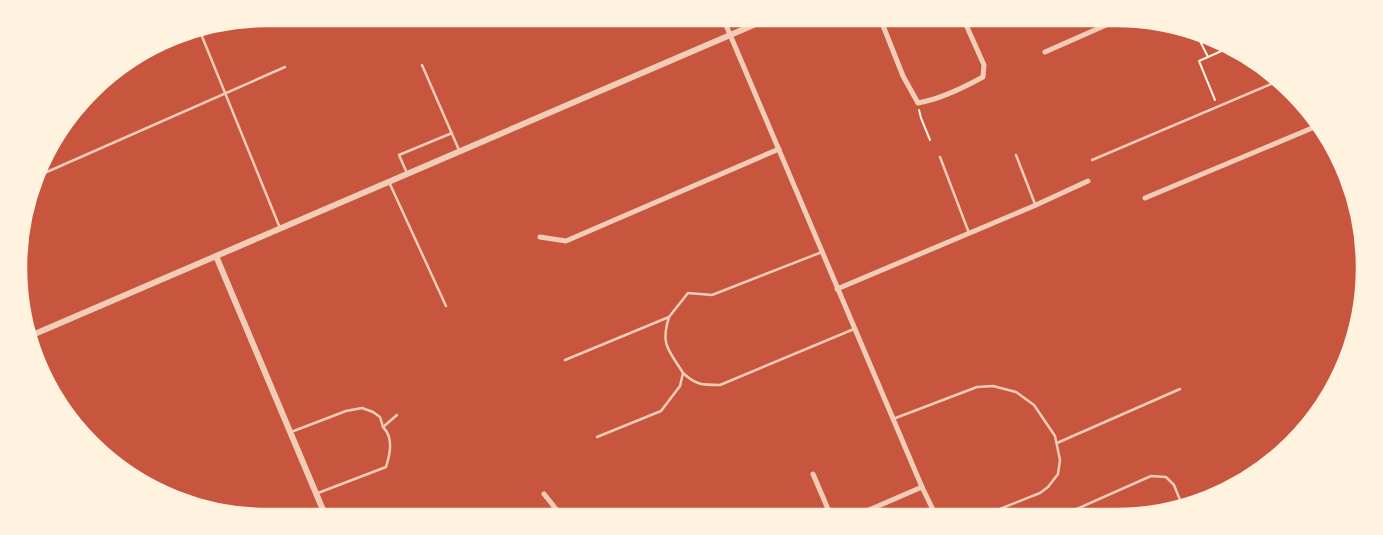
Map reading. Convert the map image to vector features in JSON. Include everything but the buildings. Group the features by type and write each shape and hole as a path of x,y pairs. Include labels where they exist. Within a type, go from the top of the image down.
{"street":[{"path":"726,26 837,289 933,509"},
{"path":"35,334 751,26"},
{"path":"883,26 904,76 918,103 932,100 983,77 984,65 967,26"},
{"path":"1045,52 1104,26"},
{"path":"1146,198 1312,128"},
{"path":"540,237 566,241 779,150"},
{"path":"837,289 1088,181"},
{"path":"216,256 323,509"},
{"path":"813,474 828,509"},
{"path":"872,509 922,487"},
{"path":"544,494 556,509"}],"lane":[{"path":"202,35 280,229"},
{"path":"422,65 459,152"},
{"path":"46,172 285,67"},
{"path":"1092,160 1272,84"},
{"path":"408,174 399,155 452,133"},
{"path":"1016,155 1036,205"},
{"path":"940,157 969,233"},
{"path":"389,182 446,306"},
{"path":"822,252 712,295 688,294 669,317 665,330 665,343 682,373 692,381 701,385 720,385 854,328"},
{"path":"564,360 669,317"},
{"path":"597,436 661,411 680,386 682,373"},
{"path":"893,419 977,387 994,386 1016,392 1034,405 1055,436 1060,460 1058,474 1048,487 1040,493 1000,509"},
{"path":"1056,443 1180,389"},
{"path":"290,432 346,411 362,408 380,417 383,427 386,429 391,450 386,468 316,494"},
{"path":"383,427 397,415"},
{"path":"1077,509 1151,476 1166,477 1174,485 1180,500"}],"path":[{"path":"1201,42 1208,57"},
{"path":"1218,106 1199,61 1222,51"},
{"path":"918,103 920,118 930,140"}]}
